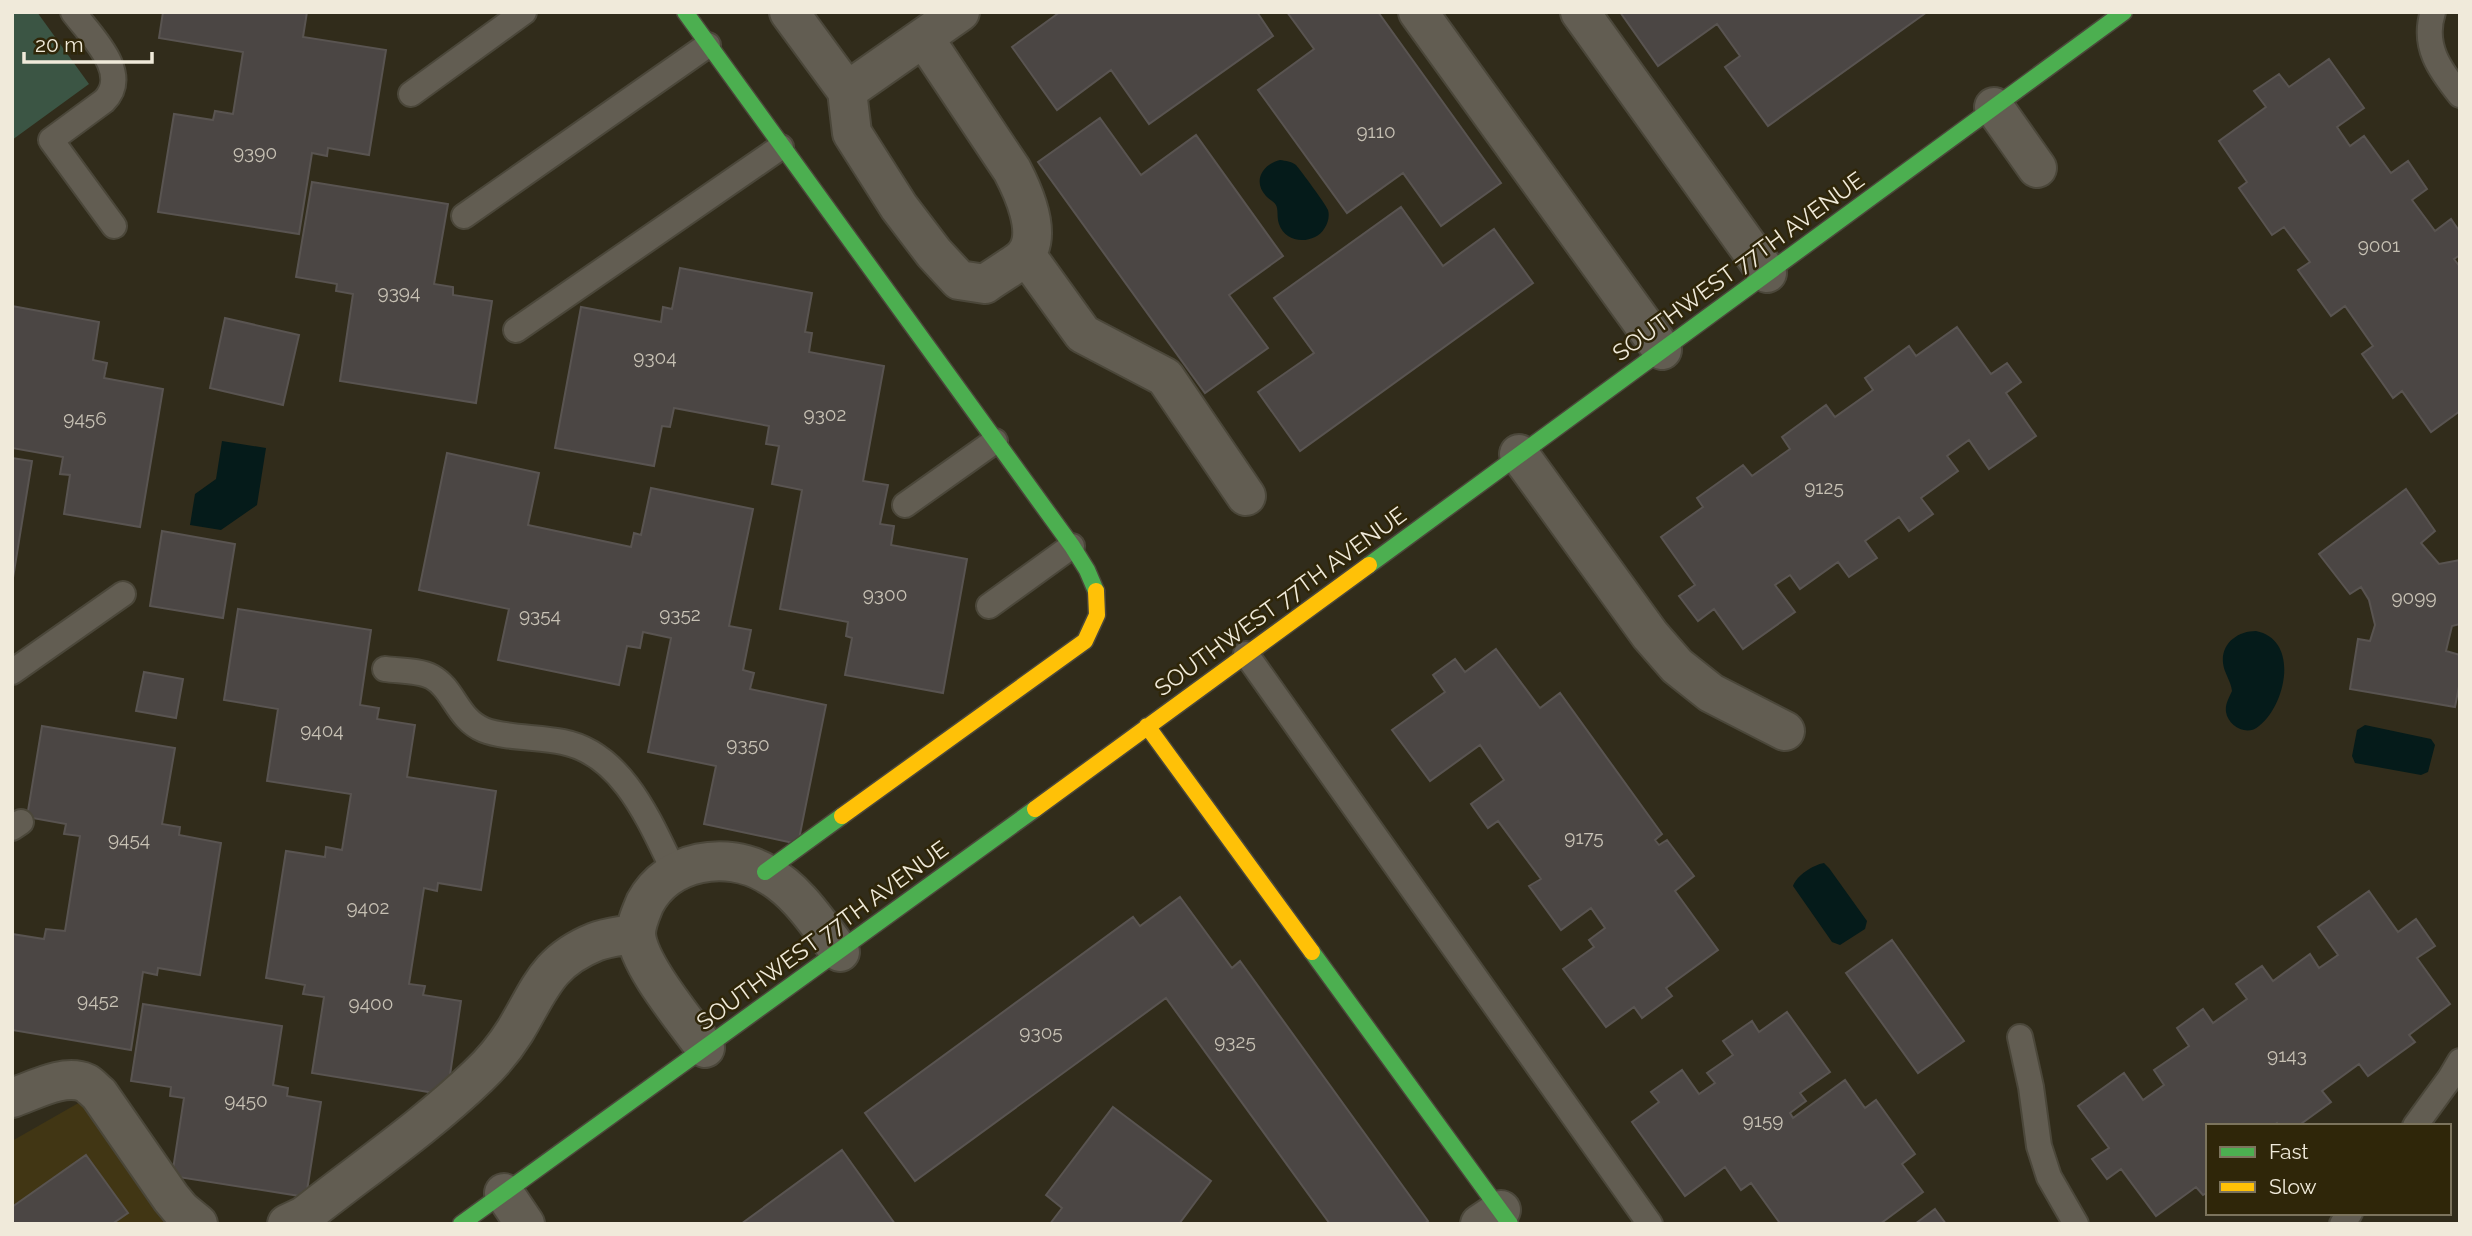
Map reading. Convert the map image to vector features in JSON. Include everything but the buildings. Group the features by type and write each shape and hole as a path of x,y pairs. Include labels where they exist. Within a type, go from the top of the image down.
{"street":[{"path":"685,12 1072,546 1089,572 1098,599 1094,628 1085,641 765,872"},
{"path":"789,12 847,91 852,133 899,207 958,280 985,284 1026,254 1031,235 1030,213 1023,190 1012,170 924,38"},
{"path":"847,91 960,12"},
{"path":"1418,12 1662,350"},
{"path":"1580,12 1767,273"},
{"name":"SOUTHWEST 77TH AVENUE","path":"461,1224 840,952 2124,12"},
{"path":"1994,107 2037,168"},
{"path":"1026,254 1083,334 1165,377 1246,496"},
{"path":"1519,454 1650,635 1677,666 1711,693 1785,731"},
{"path":"1147,726 1497,1219"},
{"path":"705,1048 652,973 640,952 636,933 639,916 648,899 658,883 674,871 696,863 723,862 745,865 765,872 792,892 840,952"},
{"path":"287,1224 304,1216 439,1110 481,1073 516,1030 536,991 560,962 597,941 636,933"},
{"path":"12,1098 59,1082 72,1080 87,1083 99,1094 171,1198 198,1224"},
{"path":"504,1193 525,1224"}],"lane":[{"path":"73,12 109,62 115,83 104,100 51,140 114,226"},
{"path":"411,94 524,12"},
{"path":"2433,12 2428,26 2430,49 2440,70 2460,95"},
{"path":"464,216 708,45"},
{"path":"516,330 781,148"},
{"path":"905,505 995,441"},
{"path":"989,606 1072,546"},
{"path":"12,672 122,594"},
{"path":"1246,654 1650,1224"},
{"path":"384,668 435,679 470,723 485,731 563,742 580,746 596,755 619,776 636,798 674,871"},
{"path":"2020,1037 2031,1087 2039,1146 2049,1177 2076,1224"},
{"path":"2416,1124 2460,1061"}],"shaded area":[{"path":"82,1101 169,1224 12,1224 12,1141"}],"green space":[{"path":"12,12 37,12 89,84 12,140"}],"water":[{"path":"1280,160 1296,165 1328,210 1326,226 1315,237 1299,240 1289,237 1281,229 1276,206 1262,190 1260,179 1264,169"},
{"path":"222,441 266,448 257,505 221,530 190,525 195,494 216,479"},
{"path":"2256,631 2270,637 2279,647 2284,674 2282,689 2268,716 2254,729 2244,730 2230,722 2226,712 2232,691 2223,656 2228,644 2237,636"},
{"path":"2365,725 2431,739 2435,745 2428,772 2421,775 2355,763 2352,756 2357,730"},
{"path":"1824,863 1867,921 1865,929 1840,945 1832,942 1793,886 1806,871"}],"traffic: fast":[{"path":"685,12 1072,546 1096,591"},
{"path":"1369,565 2124,12"},
{"path":"461,1224 1035,809"},
{"path":"765,872 842,816"},
{"path":"1312,952 1510,1224"}],"traffic: slow":[{"path":"1035,809 1369,565"},
{"path":"842,816 1085,641 1097,615 1096,591"},
{"path":"1147,726 1312,952"}]}
